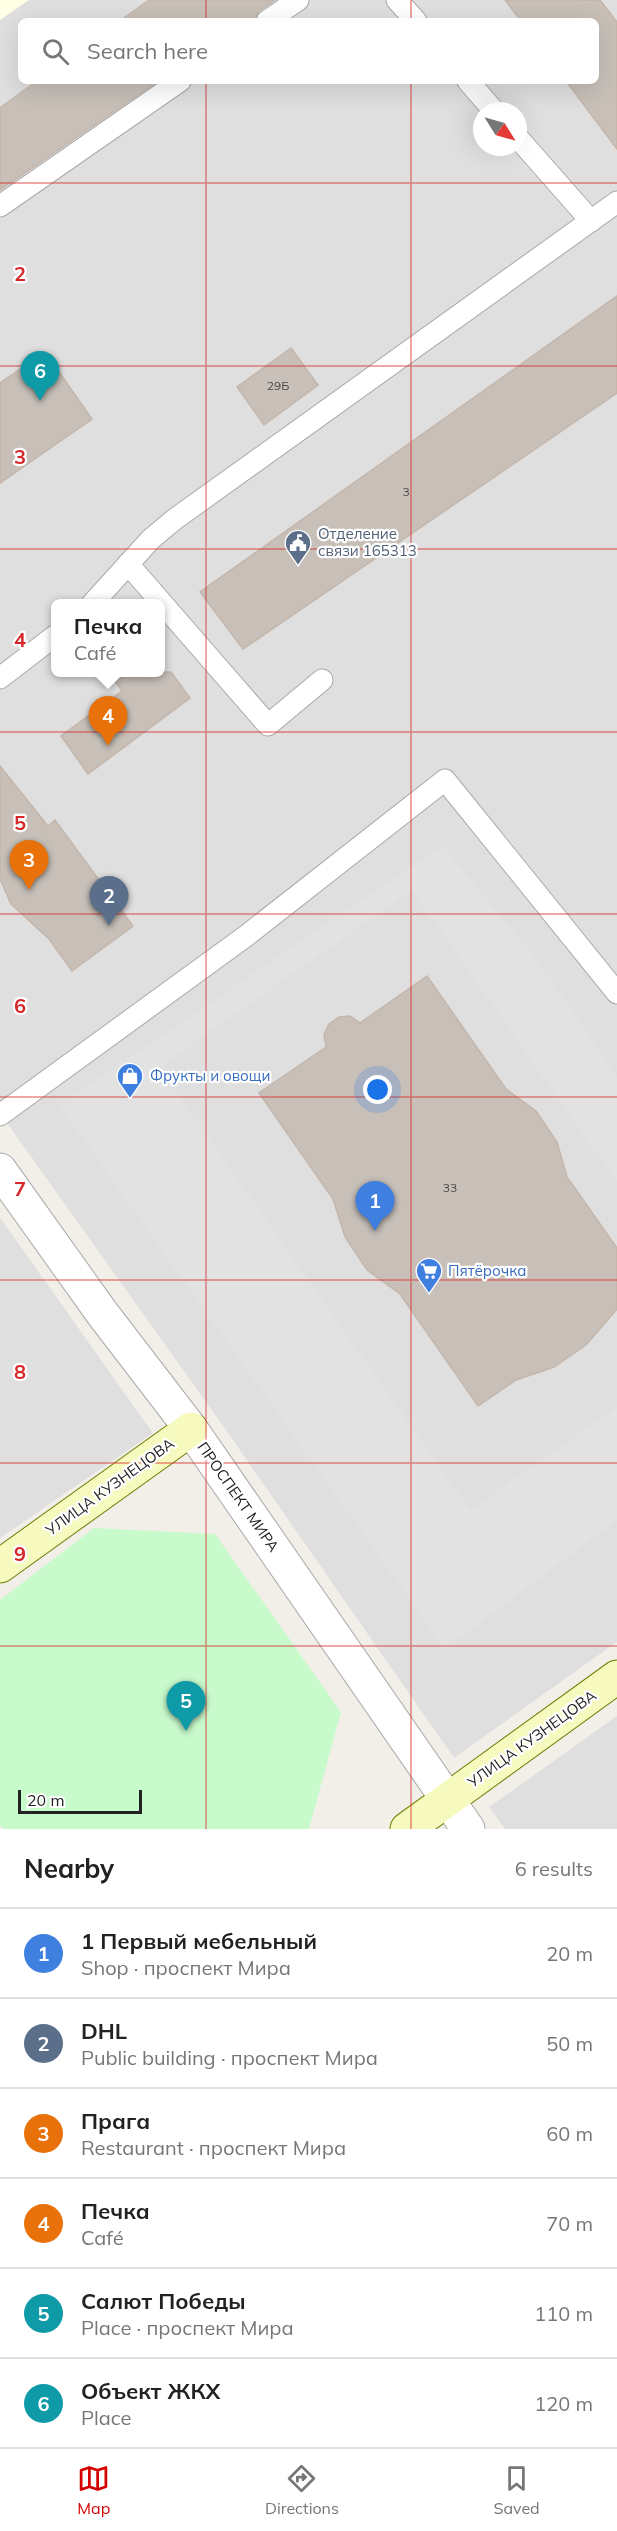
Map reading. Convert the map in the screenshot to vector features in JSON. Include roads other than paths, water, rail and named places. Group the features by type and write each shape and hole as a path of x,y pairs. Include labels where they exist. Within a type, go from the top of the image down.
{"street":[{"name":"ПРОСПЕКТ МИРА","path":"0,1170 102,1313 191,1429 468,1829"},
{"name":"УЛИЦА КУЗНЕЦОВА","path":"0,1566 191,1429"},
{"name":"УЛИЦА КУЗНЕЦОВА","path":"407,1829 617,1677"}],"lane":[{"path":"271,18 298,0"},
{"path":"397,0 413,18"},
{"path":"0,206 176,84"},
{"path":"471,84 486,102"},
{"path":"527,148 591,221"},
{"path":"96,599 175,519 617,202"},
{"path":"128,564 158,599"},
{"path":"165,607 267,725 322,680"},
{"path":"0,678 51,639"},
{"path":"0,1115 246,936 445,780 617,993"}],"place":[{"name":"Объект ЖКХ","path":"40,401"},
{"name":"Отделение связи 165313","path":"298,566"},
{"name":"Печка","path":"108,746"},
{"name":"Прага","path":"29,890"},
{"name":"DHL","path":"109,926"},
{"name":"Фрукты и овощи","path":"130,1099"},
{"name":"1 Первый мебельный","path":"375,1231"},
{"name":"Пятёрочка","path":"429,1294"},
{"name":"Салют Победы","path":"186,1731"}]}
